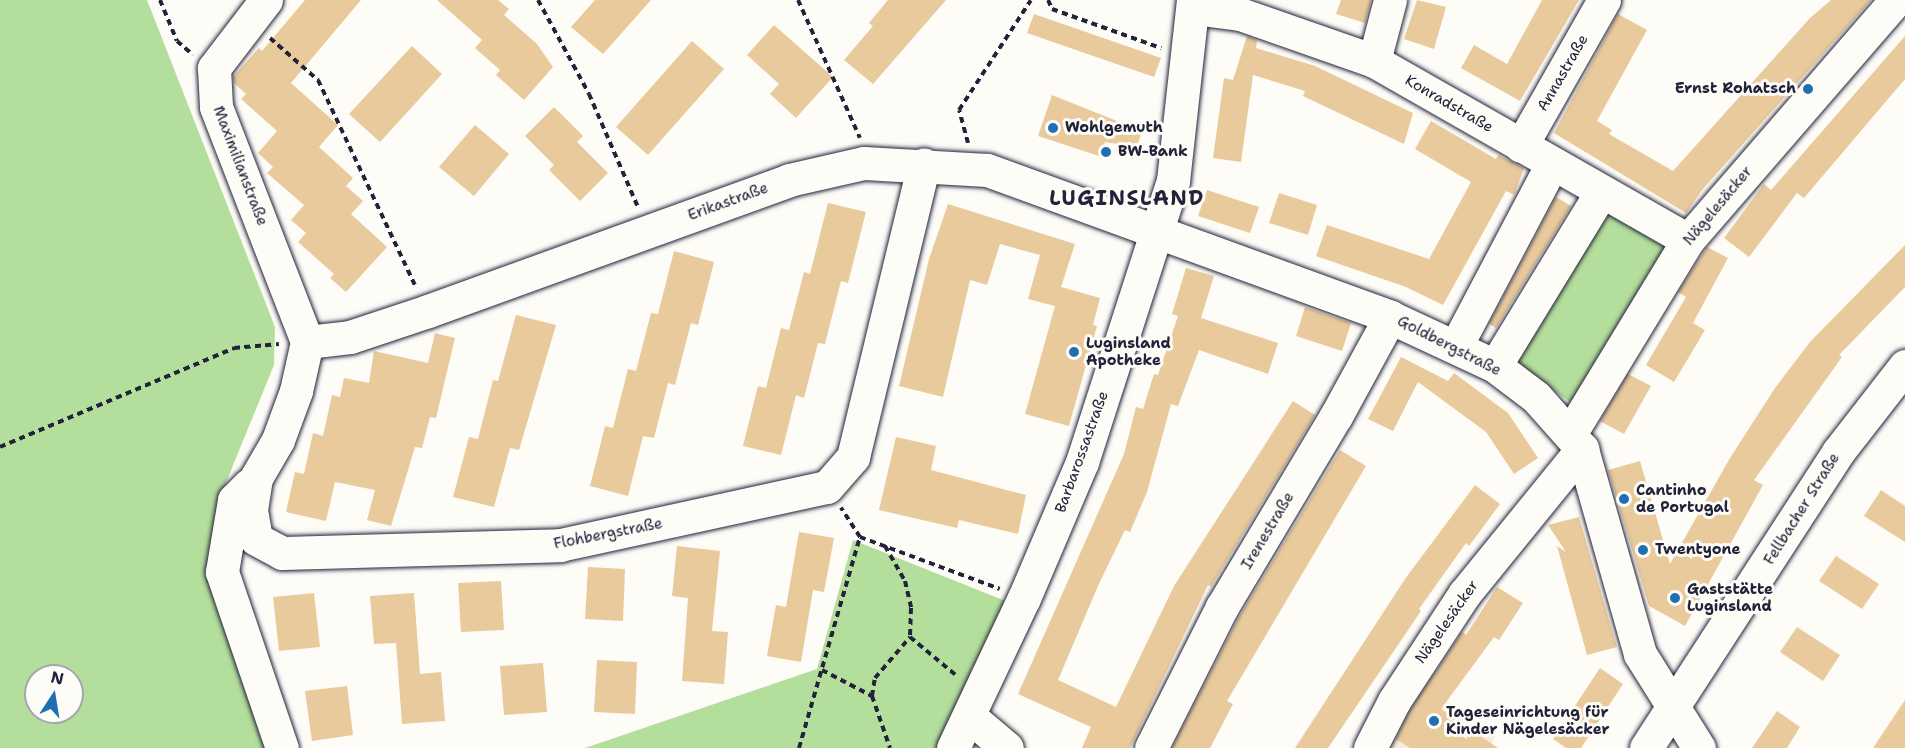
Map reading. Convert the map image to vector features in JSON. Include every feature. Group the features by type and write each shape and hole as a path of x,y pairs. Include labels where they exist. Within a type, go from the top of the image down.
{"street":[{"path":"1374,61 1390,0"},
{"name":"Annastraße","path":"1521,146 1604,0"},
{"name":"Nägelesäcker","path":"1370,748 1394,701 1466,593 1576,442 1688,240 1896,0"},
{"name":"Barbarossastraße","path":"953,748 975,706 1024,598 1082,462 1173,181 1190,59 1193,4"},
{"name":"Konradstraße","path":"1193,4 1240,14 1374,61 1600,194 1688,240"},
{"path":"214,68 258,10"},
{"name":"Maximilianstraße","path":"214,68 216,107 307,342"},
{"name":"Erikastraße","path":"307,342 350,337 789,180 864,163 974,166 1090,205 1155,234"},
{"path":"827,487 853,457 924,164"},
{"path":"1456,346 1551,166"},
{"path":"1495,366 1600,194"},
{"name":"Goldbergstraße","path":"1155,234 1390,317 1495,366 1536,397 1576,442 1640,654 1699,748"},
{"name":"Irenestraße","path":"1151,748 1222,607 1336,416 1390,317"},
{"name":"Flohbergstraße","path":"307,342 296,391 278,440 256,478 251,510 256,539 282,553 560,545 827,487"},
{"name":"Fellbacher Straße","path":"1646,748 1672,706 1737,613 1838,452 1905,366"},
{"path":"256,478 234,500 222,572 282,748"},
{"path":"975,706 1007,748"}],"path":[{"path":"160,0 177,41 214,68"},
{"path":"538,0 589,94 648,230"},
{"path":"798,0 860,131 864,163"},
{"path":"974,166 959,110 1031,0"},
{"path":"1048,0 1052,9 1190,59"},
{"path":"258,10 318,80 428,311"},
{"path":"0,447 234,348 307,342"},
{"path":"827,487 860,537 1024,598"},
{"path":"799,748 860,537"},
{"path":"885,546 905,581 911,608 910,637 875,678 872,696 890,748"},
{"path":"910,637 975,706"},
{"path":"822,670 872,696"}],"shaded area":[{"name":"Tageseinrichtung für Kinder Nägelesäcker","path":"1418,681 1496,735 1489,748 1379,748"}],"green space":[{"path":"0,0 147,0 275,327 274,365 223,490 215,577 275,748 0,748"},
{"path":"1600,201 1675,243 1578,408 1511,358"},
{"path":"853,540 1008,602 939,748 585,748 817,669"}],"building":[{"path":"305,0 361,0 291,83 338,125 319,147 353,178 346,186 363,201 351,214 387,247 346,292 330,278 334,274 298,242 306,233 291,220 304,205 267,173 273,167 258,153 277,131 241,99 246,94 234,83 233,77 259,48 262,51"},
{"path":"437,0 498,0 509,9 504,15 537,44 553,67 524,100 496,75 500,70 475,48 482,40"},
{"path":"595,0 651,0 603,54 571,27"},
{"path":"888,0 946,0 873,84 844,60 873,26 869,23"},
{"path":"1341,0 1371,0 1365,23 1336,14"},
{"path":"1417,0 1446,7 1434,49 1404,39"},
{"path":"1542,0 1579,0 1520,101 1461,68 1474,45 1507,64"},
{"path":"1831,0 1871,0 1702,190 1686,213 1554,133 1618,14 1647,30 1597,121 1612,130 1609,134 1673,171 1810,18"},
{"path":"1034,14 1161,58 1154,77 1027,33"},
{"path":"774,25 833,77 796,118 770,94 779,84 747,55"},
{"path":"1247,36 1257,40 1256,48 1315,66 1413,113 1404,144 1303,96 1305,91 1253,75 1241,162 1213,158 1224,78 1233,80"},
{"path":"1905,36 1905,79 1804,198 1797,193 1749,257 1724,238 1764,184 1771,190"},
{"path":"692,41 724,69 648,155 616,127"},
{"path":"412,46 442,74 380,142 349,114"},
{"path":"1052,95 1142,131 1137,147 1105,142 1102,157 1038,136"},
{"path":"554,107 583,136 577,142 608,173 580,201 549,170 554,165 525,136"},
{"path":"1431,121 1496,159 1498,155 1524,168 1514,195 1506,191 1443,305 1406,287 1316,256 1327,225 1429,259 1471,182 1415,149"},
{"path":"475,125 509,154 474,196 439,167"},
{"path":"1207,190 1259,207 1250,233 1198,216"},
{"path":"1279,193 1317,205 1308,235 1269,223"},
{"path":"1556,197 1571,206 1496,328 1489,324"},
{"path":"828,203 866,212 848,283 841,281 825,344 818,343 804,398 796,395 781,455 743,446 758,386 766,388 781,328 789,330 804,272 810,274"},
{"path":"948,204 1075,244 1061,287 1100,298 1093,325 1097,326 1069,426 1025,414 1055,306 1028,299 1040,255 1000,244 987,285 970,280 943,397 899,386 929,259"},
{"path":"1905,245 1905,287 1839,355 1842,357 1754,480 1763,485 1685,626 1649,606 1608,470 1640,461 1670,564 1730,458 1775,388 1810,342"},
{"path":"1707,247 1728,258 1693,323 1705,330 1674,382 1646,365 1686,297 1678,292"},
{"path":"674,251 714,262 698,325 691,323 675,385 668,383 654,438 643,436 628,496 590,486 605,426 613,428 628,369 636,371 651,313 658,314"},
{"path":"1186,268 1214,276 1201,318 1278,343 1268,374 1199,350 1178,406 1171,404 1147,492 1130,532 1125,530 1098,586 1058,680 1116,707 1174,586 1293,401 1315,415 1211,587 1208,585 1130,748 1082,748 1091,727 1018,694 1124,454 1136,407 1143,409 1154,374 1158,375 1178,316 1172,314"},
{"path":"1305,307 1351,323 1342,351 1296,336"},
{"path":"516,315 556,325 519,450 510,448 494,507 453,497 469,437 478,439 493,380 498,381"},
{"path":"435,333 455,338 436,418 430,417 422,448 415,447 391,526 367,520 375,490 335,482 326,521 286,512 295,472 304,474 313,433 323,436 332,395 340,397 344,378 369,383 374,351 428,363"},
{"path":"1401,357 1448,381 1454,373 1508,413 1538,458 1514,474 1486,432 1418,382 1393,431 1368,419"},
{"path":"1628,374 1651,386 1624,434 1600,421"},
{"path":"896,437 936,446 931,470 1026,495 1018,534 959,520 957,528 879,510"},
{"path":"1340,450 1366,466 1227,701 1233,704 1210,748 1172,748 1239,617"},
{"path":"1475,485 1500,504 1469,546 1466,543 1419,609 1421,611 1328,748 1295,748 1405,579"},
{"path":"1881,490 1905,506 1905,542 1864,516"},
{"path":"1579,517 1617,647 1587,655 1557,546 1566,552 1548,525"},
{"path":"799,532 834,538 824,592 813,590 801,662 767,656 776,605 786,607"},
{"path":"677,546 720,551 712,631 728,632 724,684 682,681 688,598 672,596"},
{"path":"1836,556 1879,584 1862,609 1819,581"},
{"path":"588,567 625,569 623,621 585,619"},
{"path":"501,581 504,630 461,632 458,583"},
{"path":"1497,587 1523,603 1499,640 1494,637 1441,709 1498,748 1410,748 1396,739 1410,710 1462,632 1466,635"},
{"path":"314,593 320,647 279,651 273,597"},
{"path":"414,593 420,674 441,672 445,721 402,724 396,643 374,644 370,596"},
{"path":"1797,627 1840,655 1823,681 1780,652"},
{"path":"597,660 637,662 635,714 594,712"},
{"path":"543,663 547,712 504,715 500,666"},
{"path":"1600,668 1623,684 1581,748 1566,748 1553,739"},
{"path":"347,686 353,735 312,741 305,691"},
{"path":"1905,700 1905,748 1873,748"},
{"path":"1777,711 1800,727 1787,748 1752,748"}],"place":[{"name":"Ernst Rohatsch","path":"1808,89"},
{"name":"Wohlgemuth","path":"1053,128"},
{"name":"BW-Bank","path":"1106,152"},
{"name":"Luginsland Apotheke","path":"1074,352"},
{"name":"Cantinho de Portugal","path":"1624,499"},
{"name":"Twentyone","path":"1643,550"},
{"name":"Gaststätte Luginsland","path":"1675,598"},
{"name":"Tageseinrichtung für Kinder Nägelesäcker","path":"1434,721"}],"district":[{"name":"LUGINSLAND","path":"1127,198"}]}
